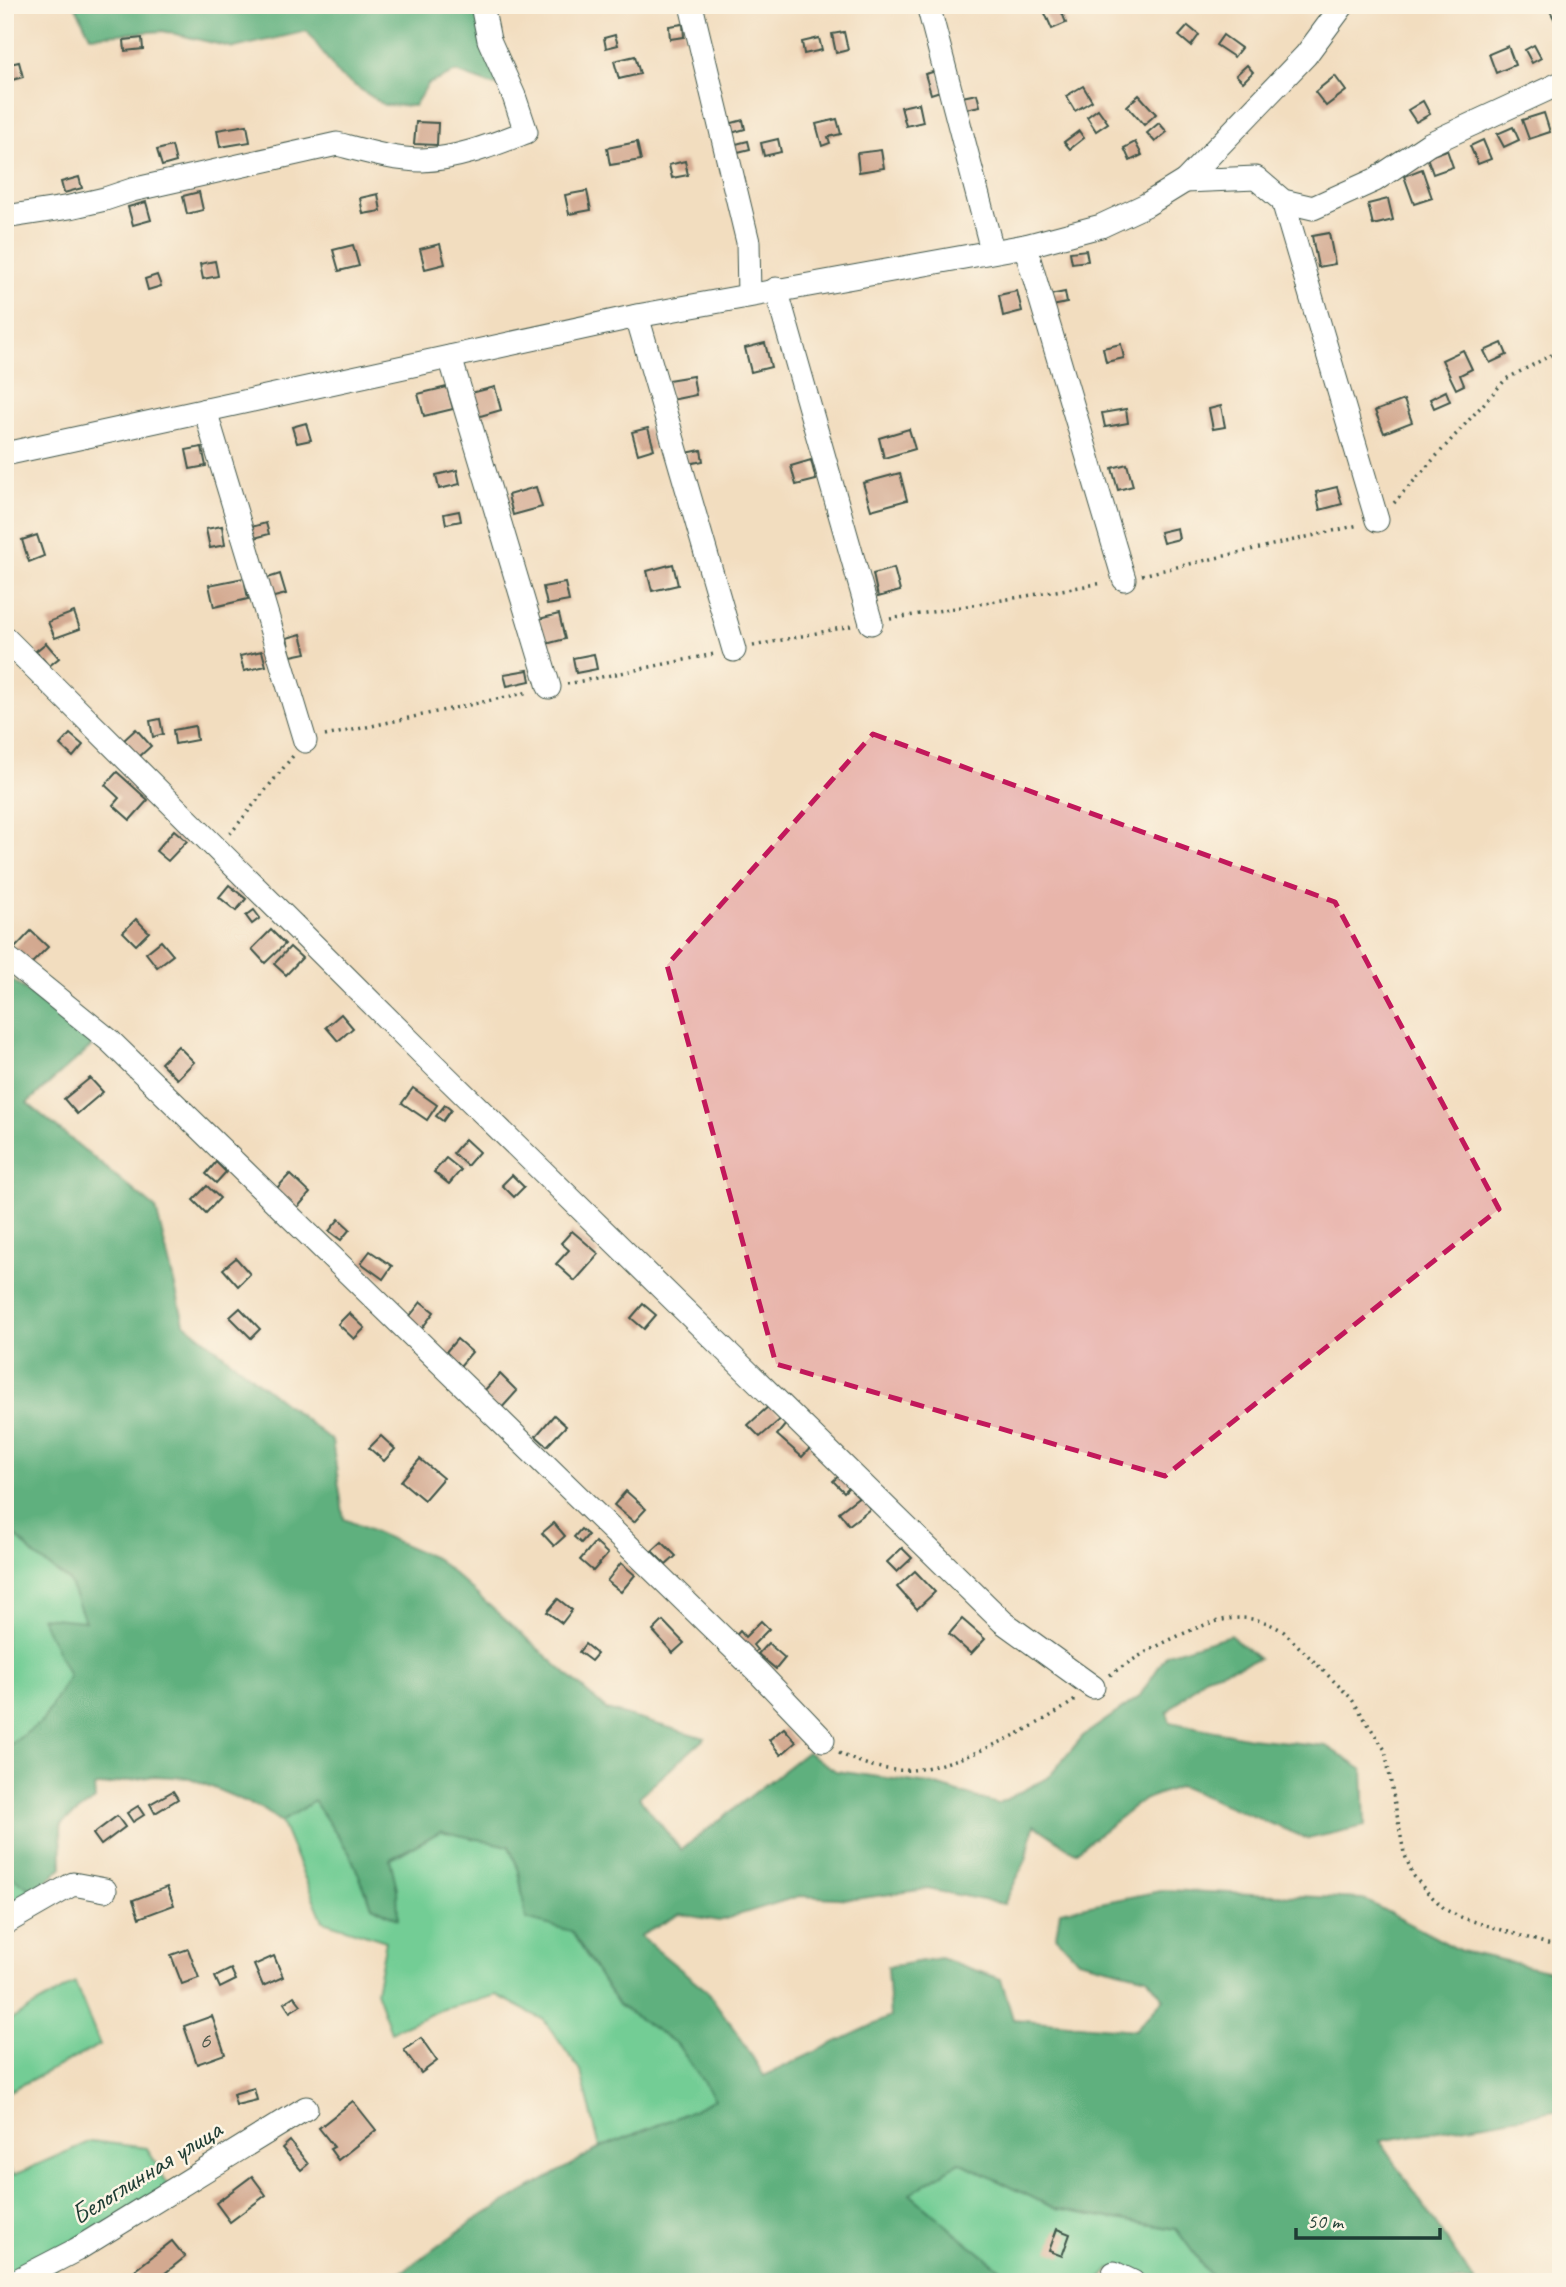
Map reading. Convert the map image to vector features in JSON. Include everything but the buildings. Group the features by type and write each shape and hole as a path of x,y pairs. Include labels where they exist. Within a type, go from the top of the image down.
{"street":[{"path":"5,216 105,199 132,190 337,144 371,153 421,160 463,155 526,132 514,96 489,40 482,5"},
{"path":"691,5 748,242 749,295"},
{"path":"928,5 992,250"},
{"path":"5,454 637,316 1025,246 1101,226 1146,205 1185,181 1306,55 1343,5"},
{"path":"1185,181 1256,178 1283,201 1314,208 1375,180 1429,144 1561,83"},
{"path":"1283,201 1377,520"},
{"path":"1025,246 1124,579"},
{"path":"776,289 871,622"},
{"path":"637,316 734,650"},
{"path":"450,357 549,687"},
{"path":"205,410 305,741"},
{"path":"5,638 435,1066 1003,1622 1093,1687"},
{"path":"5,956 110,1041 758,1672 823,1740"},
{"path":"5,1923 74,1884 105,1890"},
{"name":"Белоглинная улица","path":"14,2282 76,2250 306,2108"}],"path":[{"path":"218,850 305,741 549,687 871,622 1124,579 1377,520 1506,379 1561,350"},
{"path":"823,1740 837,1752 861,1764 911,1770 966,1755 1007,1738 1055,1714 1137,1655 1208,1622 1224,1618 1242,1618 1272,1624 1284,1632 1351,1698 1385,1751 1404,1853 1413,1875 1427,1892 1446,1910 1462,1918 1561,1948"}],"highlighted area":[{"path":"873,734 1335,902 1499,1209 1165,1476 776,1364 667,965"}],"green space":[{"path":"75,5 498,5 488,19 508,65 495,86 456,72 428,84 414,106 384,105 339,75 307,31 234,48 163,31 90,36"},
{"path":"5,974 95,1043 27,1103 156,1209 184,1323 332,1441 344,1519 437,1559 607,1710 705,1738 639,1797 681,1850 807,1752 836,1771 936,1785 997,1804 1048,1778 1083,1736 1139,1697 1167,1654 1230,1635 1259,1659 1206,1676 1167,1712 1170,1722 1250,1738 1326,1746 1363,1770 1365,1826 1308,1839 1180,1786 1143,1800 1075,1852 1034,1825 1026,1860 1004,1904 927,1889 855,1899 799,1896 719,1921 680,1914 640,1936 707,1991 764,2076 890,2017 887,1967 940,1958 1001,1979 1013,2019 1135,2030 1164,1999 1147,1977 1078,1960 1056,1936 1060,1911 1165,1890 1363,1899 1461,1951 1561,1973 1561,2110 1380,2141 1475,2282 1215,2282 1176,2229 1056,2209 960,2162 910,2194 1017,2282 388,2282 473,2221 600,2148 715,2099 677,2044 618,2005 571,1931 526,1919 519,1871 509,1846 441,1831 390,1859 397,1889 398,1919 372,1906 350,1854 314,1801 281,1822 261,1808 190,1778 154,1776 94,1787 95,1800 61,1824 62,1867 35,1892 5,1872 5,1748 42,1722 69,1676 41,1617 85,1621 69,1581 35,1556 5,1524"},
{"path":"5,1524 35,1556 69,1581 86,1622 69,1676 42,1722 5,1748"},
{"path":"314,1801 350,1854 372,1906 397,1919 397,1889 390,1860 441,1831 509,1846 519,1871 526,1919 571,1930 618,2005 677,2044 716,2099 600,2148 581,2072 544,2020 497,1995 440,2010 391,2032 376,1991 386,1941 323,1921 281,1822"},
{"path":"5,1872 35,1892 5,1915"},
{"path":"75,1983 100,2045 5,2093 5,2023"},
{"path":"91,2141 147,2148 173,2194 55,2268 55,2282 5,2282 5,2163 14,2175"},
{"path":"960,2162 1056,2209 1176,2229 1215,2282 1133,2282 1110,2269 1099,2282 1017,2282 910,2194"}]}
